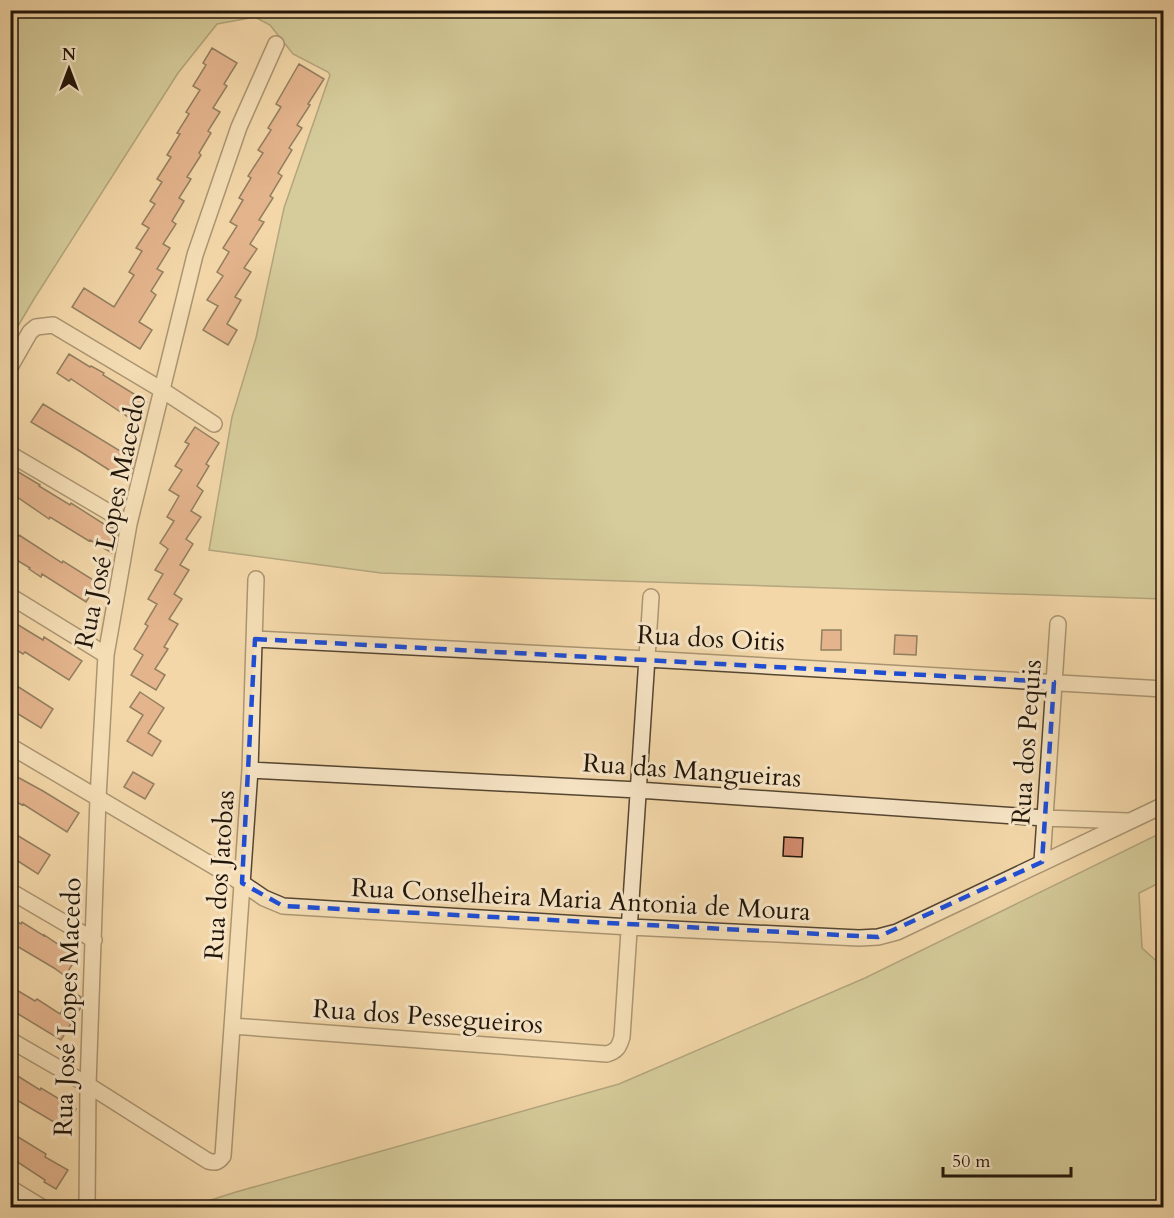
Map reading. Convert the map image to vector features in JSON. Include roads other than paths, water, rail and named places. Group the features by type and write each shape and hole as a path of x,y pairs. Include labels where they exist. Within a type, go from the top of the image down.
{"street":[{"name":"Rua José Lopes Macedo","path":"87,1208 88,1085 98,798 106,655 129,524 195,255 239,127 276,44"},
{"path":"10,367 30,332 36,327 53,325 214,424"},
{"path":"10,454 129,524"},
{"name":"Rua dos Jatobas","path":"88,1085 208,1161 215,1163 223,1156 250,770 256,579"},
{"path":"10,596 106,655"},
{"path":"630,927 651,597"},
{"name":"Rua dos Pequis","path":"1042,862 1058,624"},
{"name":"Rua dos Oitis","path":"255,639 1164,689"},
{"name":"Rua Conselheira Maria Antonia de Moura","path":"10,746 264,898 283,906 630,927 878,937 897,932 1164,805"},
{"name":"Rua das Mangueiras","path":"250,770 638,790 1045,818 1130,821"},
{"path":"10,891 94,940"},
{"name":"Rua dos Pessegueiros","path":"232,1026 607,1054 615,1052 622,1037 630,927"},
{"path":"10,1040 88,1085"},
{"path":"10,1188 44,1208"}]}
